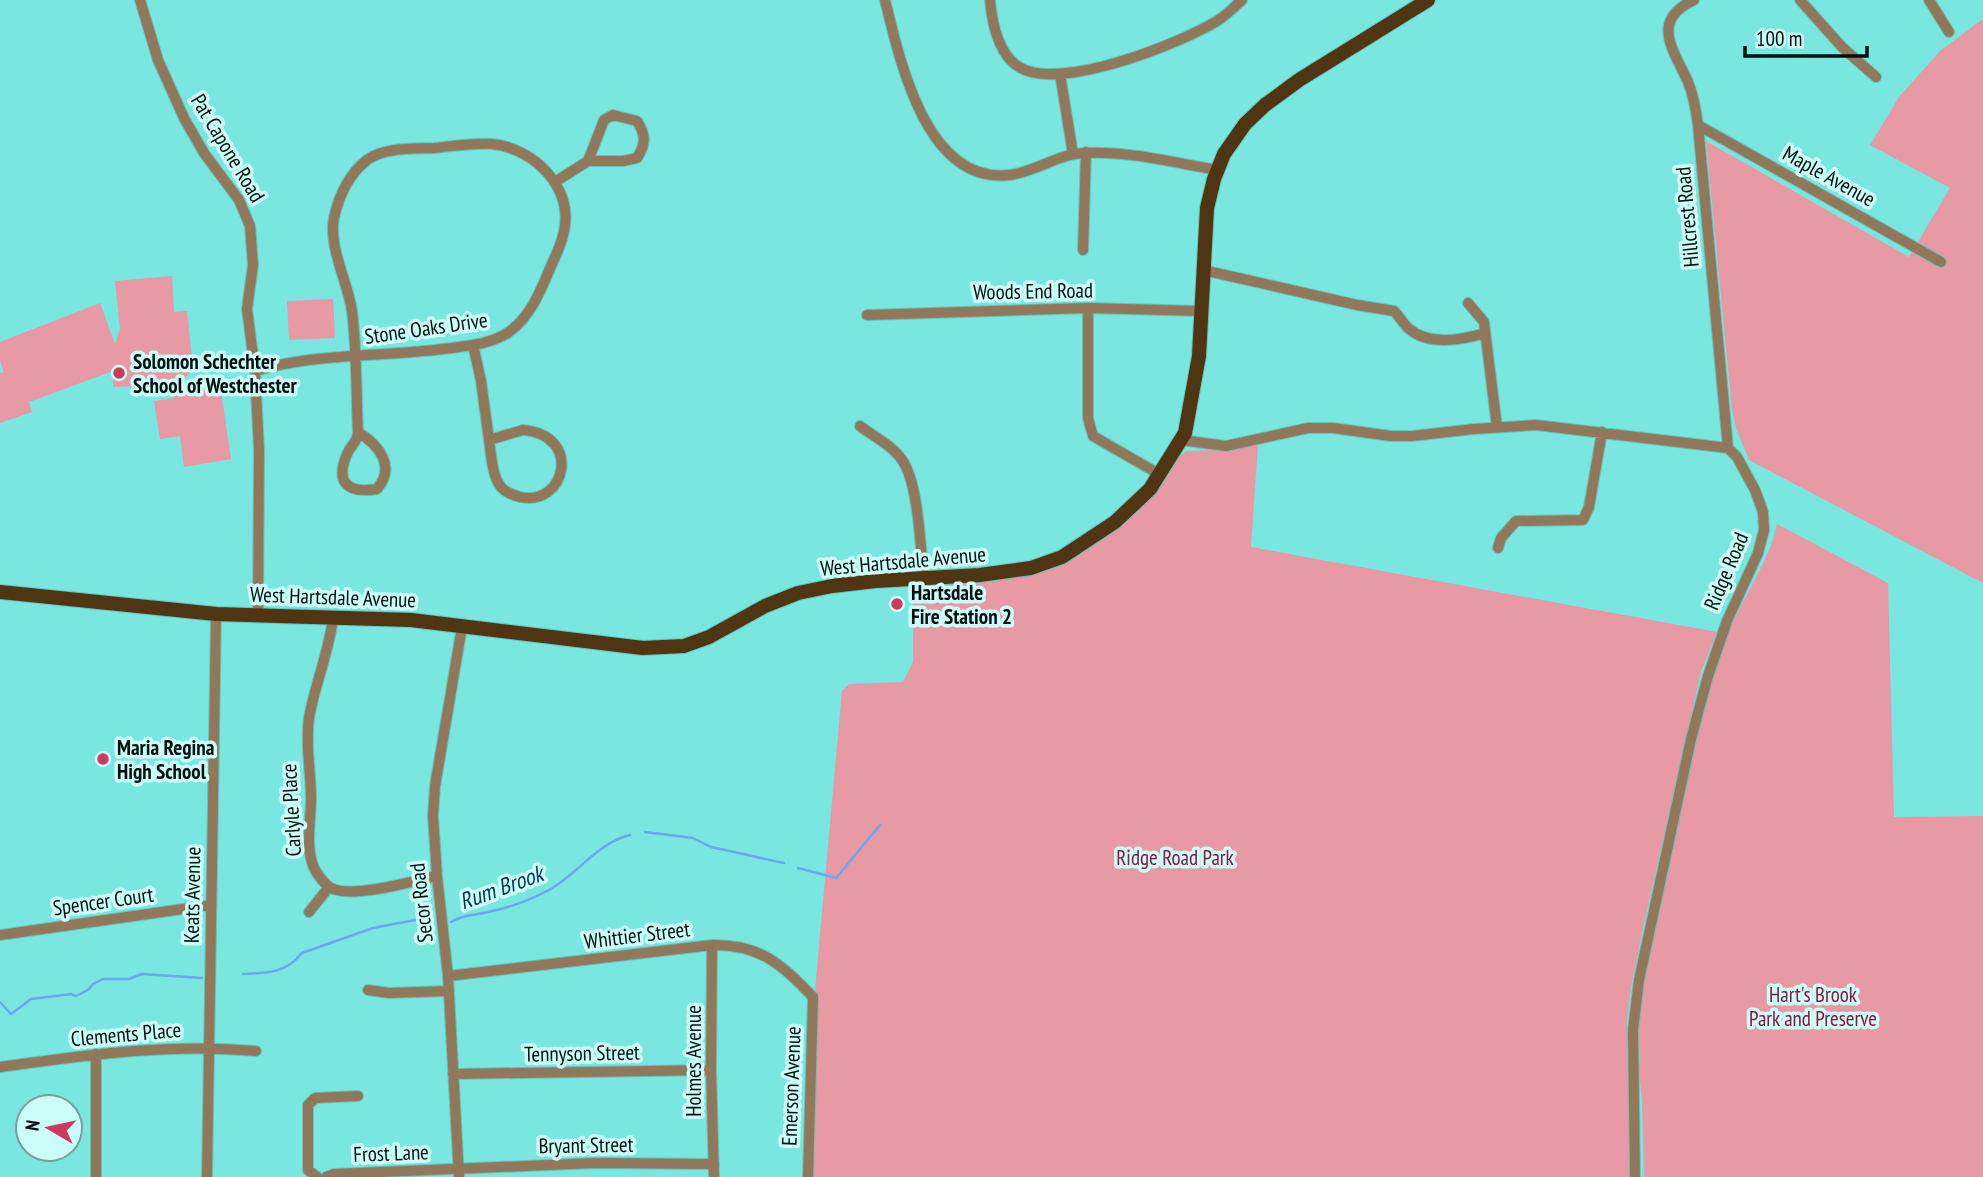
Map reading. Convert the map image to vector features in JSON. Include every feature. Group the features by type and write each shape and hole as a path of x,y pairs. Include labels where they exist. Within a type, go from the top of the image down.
{"main road":[{"name":"West Hartsdale Avenue","path":"0,592 216,614 411,620 643,648 665,648 684,646 709,637 765,606 798,593 832,586 1008,572 1031,568 1062,557 1115,522 1150,489 1187,426 1199,356 1207,208 1224,154 1245,124 1265,105 1299,80 1428,0"}],"street":[{"name":"Pat Capone Road","path":"140,0 158,60 184,117 204,153 239,200 248,217 253,265 247,309 259,450 258,614"},
{"path":"885,0 893,35 926,124 943,148 970,170 1007,175 1086,152 1121,154 1218,170"},
{"path":"990,0 992,23 1011,61 1026,71 1039,74 1095,69 1182,39 1218,20 1242,0"},
{"name":"Hillcrest Road","path":"1693,0 1679,7 1670,21 1668,31 1673,54 1692,94 1698,125 1728,448"},
{"path":"1800,0 1842,47 1876,77"},
{"path":"1928,0 1949,32"},
{"path":"1060,74 1073,154"},
{"path":"555,182 588,161 623,161 637,158 645,140 644,131 637,121 608,116 588,161"},
{"name":"Maple Avenue","path":"1698,125 1941,262"},
{"name":"Stone Oaks Drive","path":"254,371 279,364 355,357 473,345 507,333 520,323 536,301 564,232 565,218 560,192 551,175 516,149 492,144 401,149 369,158 346,183 333,227 352,309 355,357"},
{"path":"1083,250 1086,152"},
{"path":"1203,270 1394,311 1410,330 1434,340 1466,339 1485,333"},
{"path":"1468,303 1484,322 1497,427"},
{"path":"1088,308 1090,431 1093,436 1159,474"},
{"name":"Woods End Road","path":"867,315 1088,308 1201,311"},
{"path":"473,345 489,440 497,479 502,488 509,494 533,498 546,494 557,483 562,463 558,446 552,439 538,431 523,430 489,440"},
{"path":"355,357 358,438 349,449 342,473 344,483 348,487 356,490 377,489 386,479 387,467 380,451 358,432"},
{"path":"1181,440 1226,446 1308,428 1412,436 1536,425 1728,448"},
{"path":"860,426 904,462 916,507 924,578"},
{"path":"1498,548 1501,538 1516,521 1583,520 1588,507 1602,432"},
{"name":"Ridge Road","path":"1635,1177 1633,1030 1639,980 1691,738 1708,676 1727,621 1758,553 1764,530 1763,512 1755,490 1737,457 1728,448"},
{"name":"Keats Avenue","path":"207,1177 216,614"},
{"name":"Carlyle Place","path":"329,887 314,870 306,746 315,689 333,618"},
{"name":"Secor Road","path":"459,1173 448,976 433,816 435,786 462,627"},
{"path":"309,912 329,887 349,892 373,890 437,876"},
{"name":"Spencer Court","path":"0,935 211,905"},
{"name":"Whittier Street","path":"448,976 712,945 733,945 760,952 795,978 813,997"},
{"name":"Holmes Avenue","path":"712,945 714,1177"},
{"path":"368,990 389,993 448,991"},
{"name":"Emerson Avenue","path":"808,1177 813,997"},
{"name":"Clements Place","path":"0,1066 96,1054 209,1047 256,1051"},
{"path":"96,1054 96,1177"},
{"name":"Tennyson Street","path":"453,1074 711,1070"},
{"path":"317,1177 308,1170 308,1105 315,1098 358,1096"},
{"name":"Bryant Street","path":"459,1173 594,1163 714,1164"},
{"name":"Frost Lane","path":"326,1177 334,1174 459,1173"}],"green space":[{"path":"1983,19 1983,583 1749,460 1732,410 1706,141 1909,257 1950,188 1870,145 1899,97 1940,51"},
{"path":"172,276 174,312 187,311 193,369 180,384 113,387 113,371 29,402 32,412 0,423 0,373 4,372 0,361 0,342 100,303 115,344 120,329 115,281"},
{"path":"333,299 335,338 289,340 287,301"},
{"path":"220,384 231,459 184,467 180,436 160,439 154,401 174,398 173,391"},
{"name":"Ridge Road Park","path":"1258,444 1251,547 1717,632 1701,672 1631,988 1627,1021 1630,1177 809,1177 813,1013 842,691 849,684 903,682 913,662 913,581 1066,558 1186,451 1219,450"},
{"name":"Hart's Brook Park and Preserve","path":"1777,524 1888,583 1894,817 1983,816 1983,1177 1644,1177 1638,1063 1641,993 1677,818 1710,688 1729,631 1767,554"}],"waterway":[{"name":"Rum Brook","path":"798,868 836,878 880,825"},
{"name":"Rum Brook","path":"645,832 693,838 711,847 784,863"},
{"name":"Rum Brook","path":"451,922 511,906 542,894 608,845 630,835"},
{"name":"Rum Brook","path":"243,974 283,968 302,953 373,928 415,920 431,924"},
{"name":"Rum Brook","path":"0,1002 11,1014 31,999 71,994 76,996 103,979 129,979 142,974 202,978"}],"place":[{"name":"Solomon Schechter School of Westchester","path":"119,373"},
{"name":"Hartsdale Fire Station 2","path":"897,604"},
{"name":"Maria Regina High School","path":"103,759"}]}
